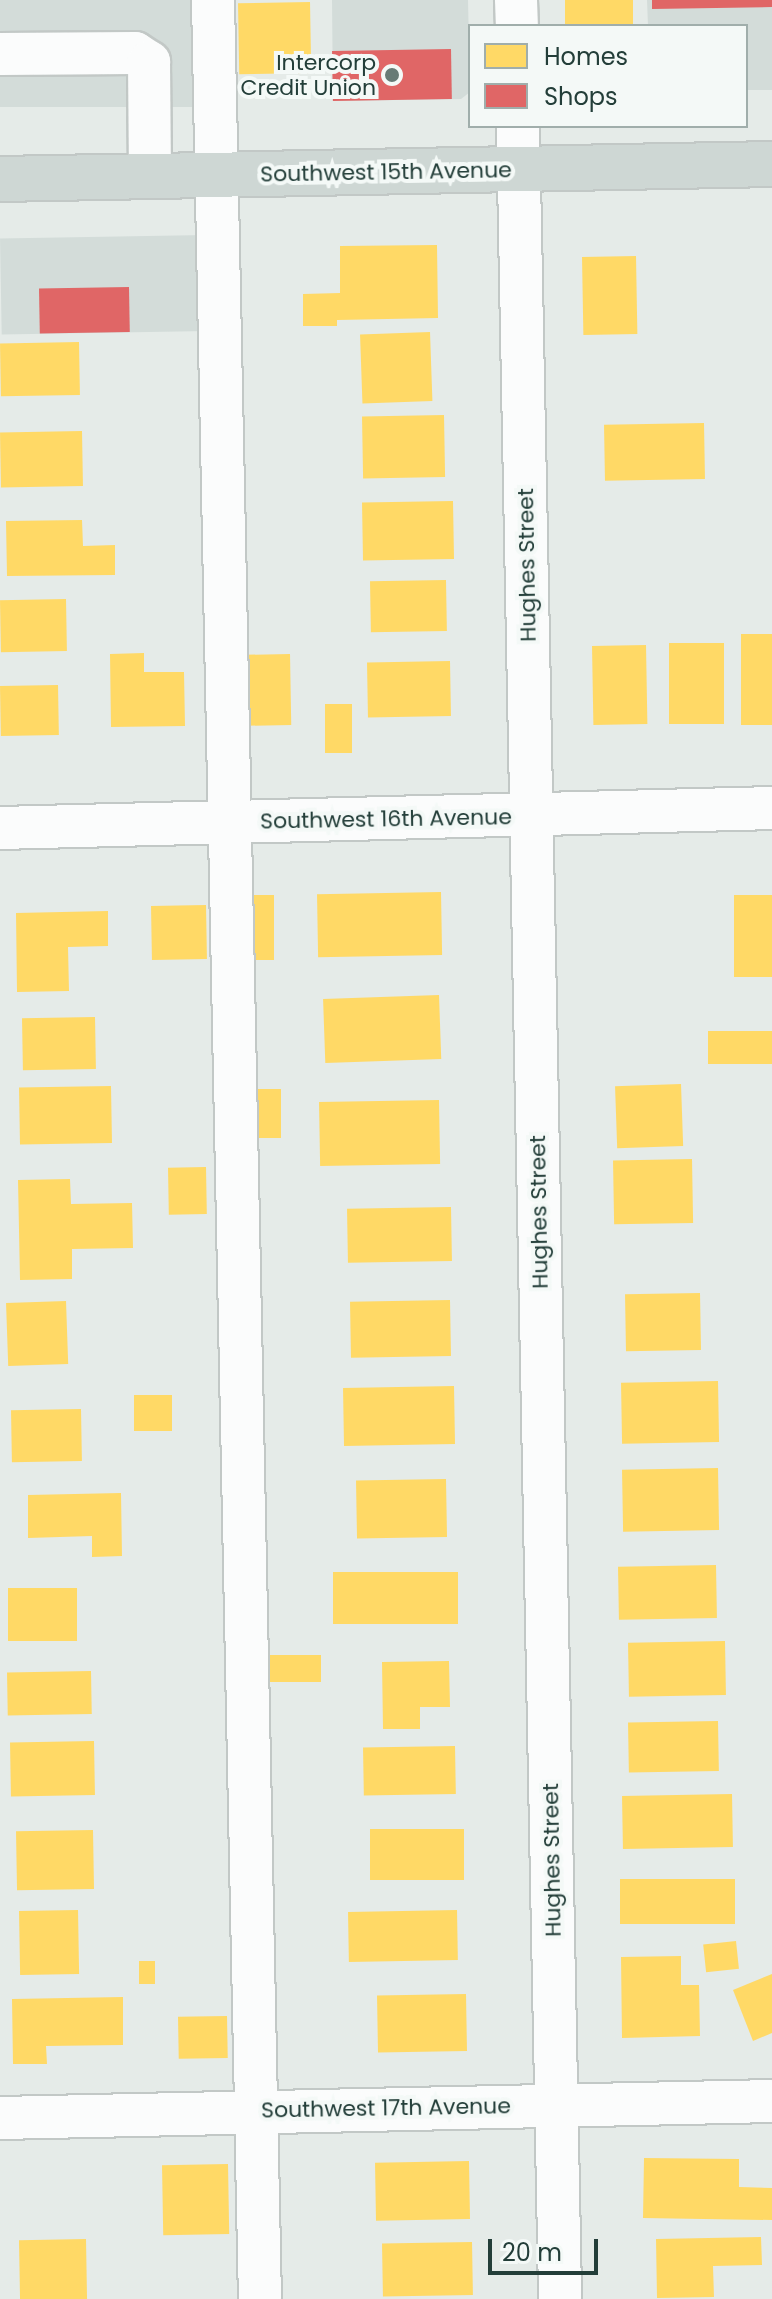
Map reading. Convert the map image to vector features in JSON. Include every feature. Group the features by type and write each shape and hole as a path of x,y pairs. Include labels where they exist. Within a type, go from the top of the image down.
{"main road":[{"name":"Southwest 15th Avenue","path":"0,179 772,164"}],"street":[{"path":"213,0 233,823 260,2299"},
{"path":"516,0 517,24"},
{"path":"0,54 135,53 149,62 150,176"},
{"name":"Hughes Street","path":"518,128 560,2299"},
{"name":"Southwest 16th Avenue","path":"0,828 772,808"},
{"name":"Southwest 17th Avenue","path":"0,2118 772,2101"}],"shaded area":[{"path":"0,0 196,0 196,107 0,107"},
{"path":"332,0 468,0 468,94 461,99 333,101"},
{"path":"647,0 772,0 772,90 748,90 748,24 648,24"},
{"path":"206,235 208,331 2,335 0,239"}],"building: Homes":[{"path":"565,0 633,0 633,24 565,24"},
{"path":"310,2 311,73 239,74 238,3"},
{"path":"437,245 438,318 337,320 337,326 303,326 303,294 340,293 340,246"},
{"path":"636,256 637,334 583,335 582,257"},
{"path":"430,332 432,401 362,403 360,334"},
{"path":"79,342 80,395 1,396 0,343"},
{"path":"444,415 445,477 363,478 362,416"},
{"path":"704,423 705,479 605,481 604,425"},
{"path":"82,431 83,486 1,487 0,432"},
{"path":"453,501 454,559 363,561 362,503"},
{"path":"82,520 83,546 115,545 115,575 7,576 6,521"},
{"path":"446,580 447,631 371,632 370,581"},
{"path":"66,599 67,651 1,652 0,600"},
{"path":"741,634 772,634 772,725 741,725"},
{"path":"669,643 724,643 724,724 669,724"},
{"path":"646,645 647,724 593,725 592,646"},
{"path":"144,653 144,672 184,672 185,726 111,727 110,654"},
{"path":"290,654 291,725 246,726 245,655"},
{"path":"450,661 451,716 368,717 367,662"},
{"path":"58,685 59,735 1,736 0,686"},
{"path":"325,704 352,704 352,753 325,753"},
{"path":"441,892 442,955 318,957 317,894"},
{"path":"250,895 274,895 274,960 250,960"},
{"path":"734,895 772,895 772,977 734,977"},
{"path":"206,905 207,959 152,960 151,906"},
{"path":"108,911 108,946 68,947 69,991 17,992 16,913"},
{"path":"439,995 441,1059 325,1063 323,999"},
{"path":"95,1017 96,1069 23,1070 22,1018"},
{"path":"708,1031 772,1031 772,1064 708,1064"},
{"path":"681,1084 683,1146 617,1148 615,1086"},
{"path":"111,1086 112,1143 20,1145 19,1088"},
{"path":"251,1089 281,1089 281,1138 251,1138"},
{"path":"439,1100 440,1164 320,1166 319,1102"},
{"path":"692,1159 693,1223 614,1224 613,1160"},
{"path":"206,1167 207,1214 169,1215 168,1168"},
{"path":"70,1179 71,1204 132,1203 133,1248 72,1249 72,1279 20,1280 18,1180"},
{"path":"451,1207 452,1261 348,1263 347,1209"},
{"path":"700,1293 701,1350 626,1351 625,1294"},
{"path":"450,1300 451,1356 351,1358 350,1302"},
{"path":"66,1301 68,1364 8,1366 6,1303"},
{"path":"718,1381 719,1442 622,1444 621,1383"},
{"path":"454,1386 455,1444 344,1446 343,1388"},
{"path":"134,1395 172,1395 172,1431 134,1431"},
{"path":"81,1409 82,1461 12,1462 11,1410"},
{"path":"718,1468 719,1530 623,1532 622,1470"},
{"path":"446,1479 447,1537 357,1539 356,1481"},
{"path":"121,1493 122,1556 92,1557 92,1536 28,1538 28,1495"},
{"path":"716,1565 717,1618 619,1620 618,1567"},
{"path":"333,1572 458,1572 458,1624 333,1624"},
{"path":"8,1588 77,1588 77,1641 8,1641"},
{"path":"725,1641 726,1695 629,1697 628,1643"},
{"path":"265,1655 321,1655 321,1682 265,1682"},
{"path":"449,1661 450,1707 420,1707 420,1729 383,1729 382,1662"},
{"path":"91,1671 92,1714 8,1715 7,1672"},
{"path":"718,1721 719,1771 629,1773 628,1723"},
{"path":"94,1741 95,1795 11,1796 10,1742"},
{"path":"455,1746 456,1794 364,1796 363,1748"},
{"path":"732,1794 733,1847 623,1849 622,1796"},
{"path":"370,1829 464,1829 464,1880 370,1880"},
{"path":"93,1830 94,1889 17,1890 16,1831"},
{"path":"620,1879 735,1879 735,1924 620,1924"},
{"path":"78,1910 79,1974 20,1975 19,1911"},
{"path":"457,1910 458,1960 349,1962 348,1912"},
{"path":"736,1941 739,1969 706,1972 703,1944"},
{"path":"681,1956 681,1985 699,1985 700,2036 622,2038 621,1957"},
{"path":"139,1961 155,1961 155,1984 139,1984"},
{"path":"772,1974 772,2033 753,2041 733,1990"},
{"path":"466,1994 467,2051 378,2053 377,1996"},
{"path":"123,1997 123,2045 46,2046 47,2064 13,2064 12,1999"},
{"path":"227,2016 228,2058 179,2059 178,2017"},
{"path":"644,2158 739,2159 739,2187 772,2188 772,2220 643,2218"},
{"path":"469,2161 470,2219 376,2221 375,2163"},
{"path":"228,2164 229,2234 163,2235 162,2165"},
{"path":"761,2237 762,2265 713,2266 714,2297 657,2298 656,2239"},
{"path":"86,2239 87,2299 20,2299 19,2240"},
{"path":"472,2242 473,2295 383,2297 382,2244"}],"building: Shops":[{"path":"652,0 772,0 772,7 652,9"},
{"path":"451,49 452,99 333,101 332,51"},
{"path":"129,287 130,332 40,334 39,289"}],"place":[{"name":"Intercorp Credit Union","path":"392,75"}]}
